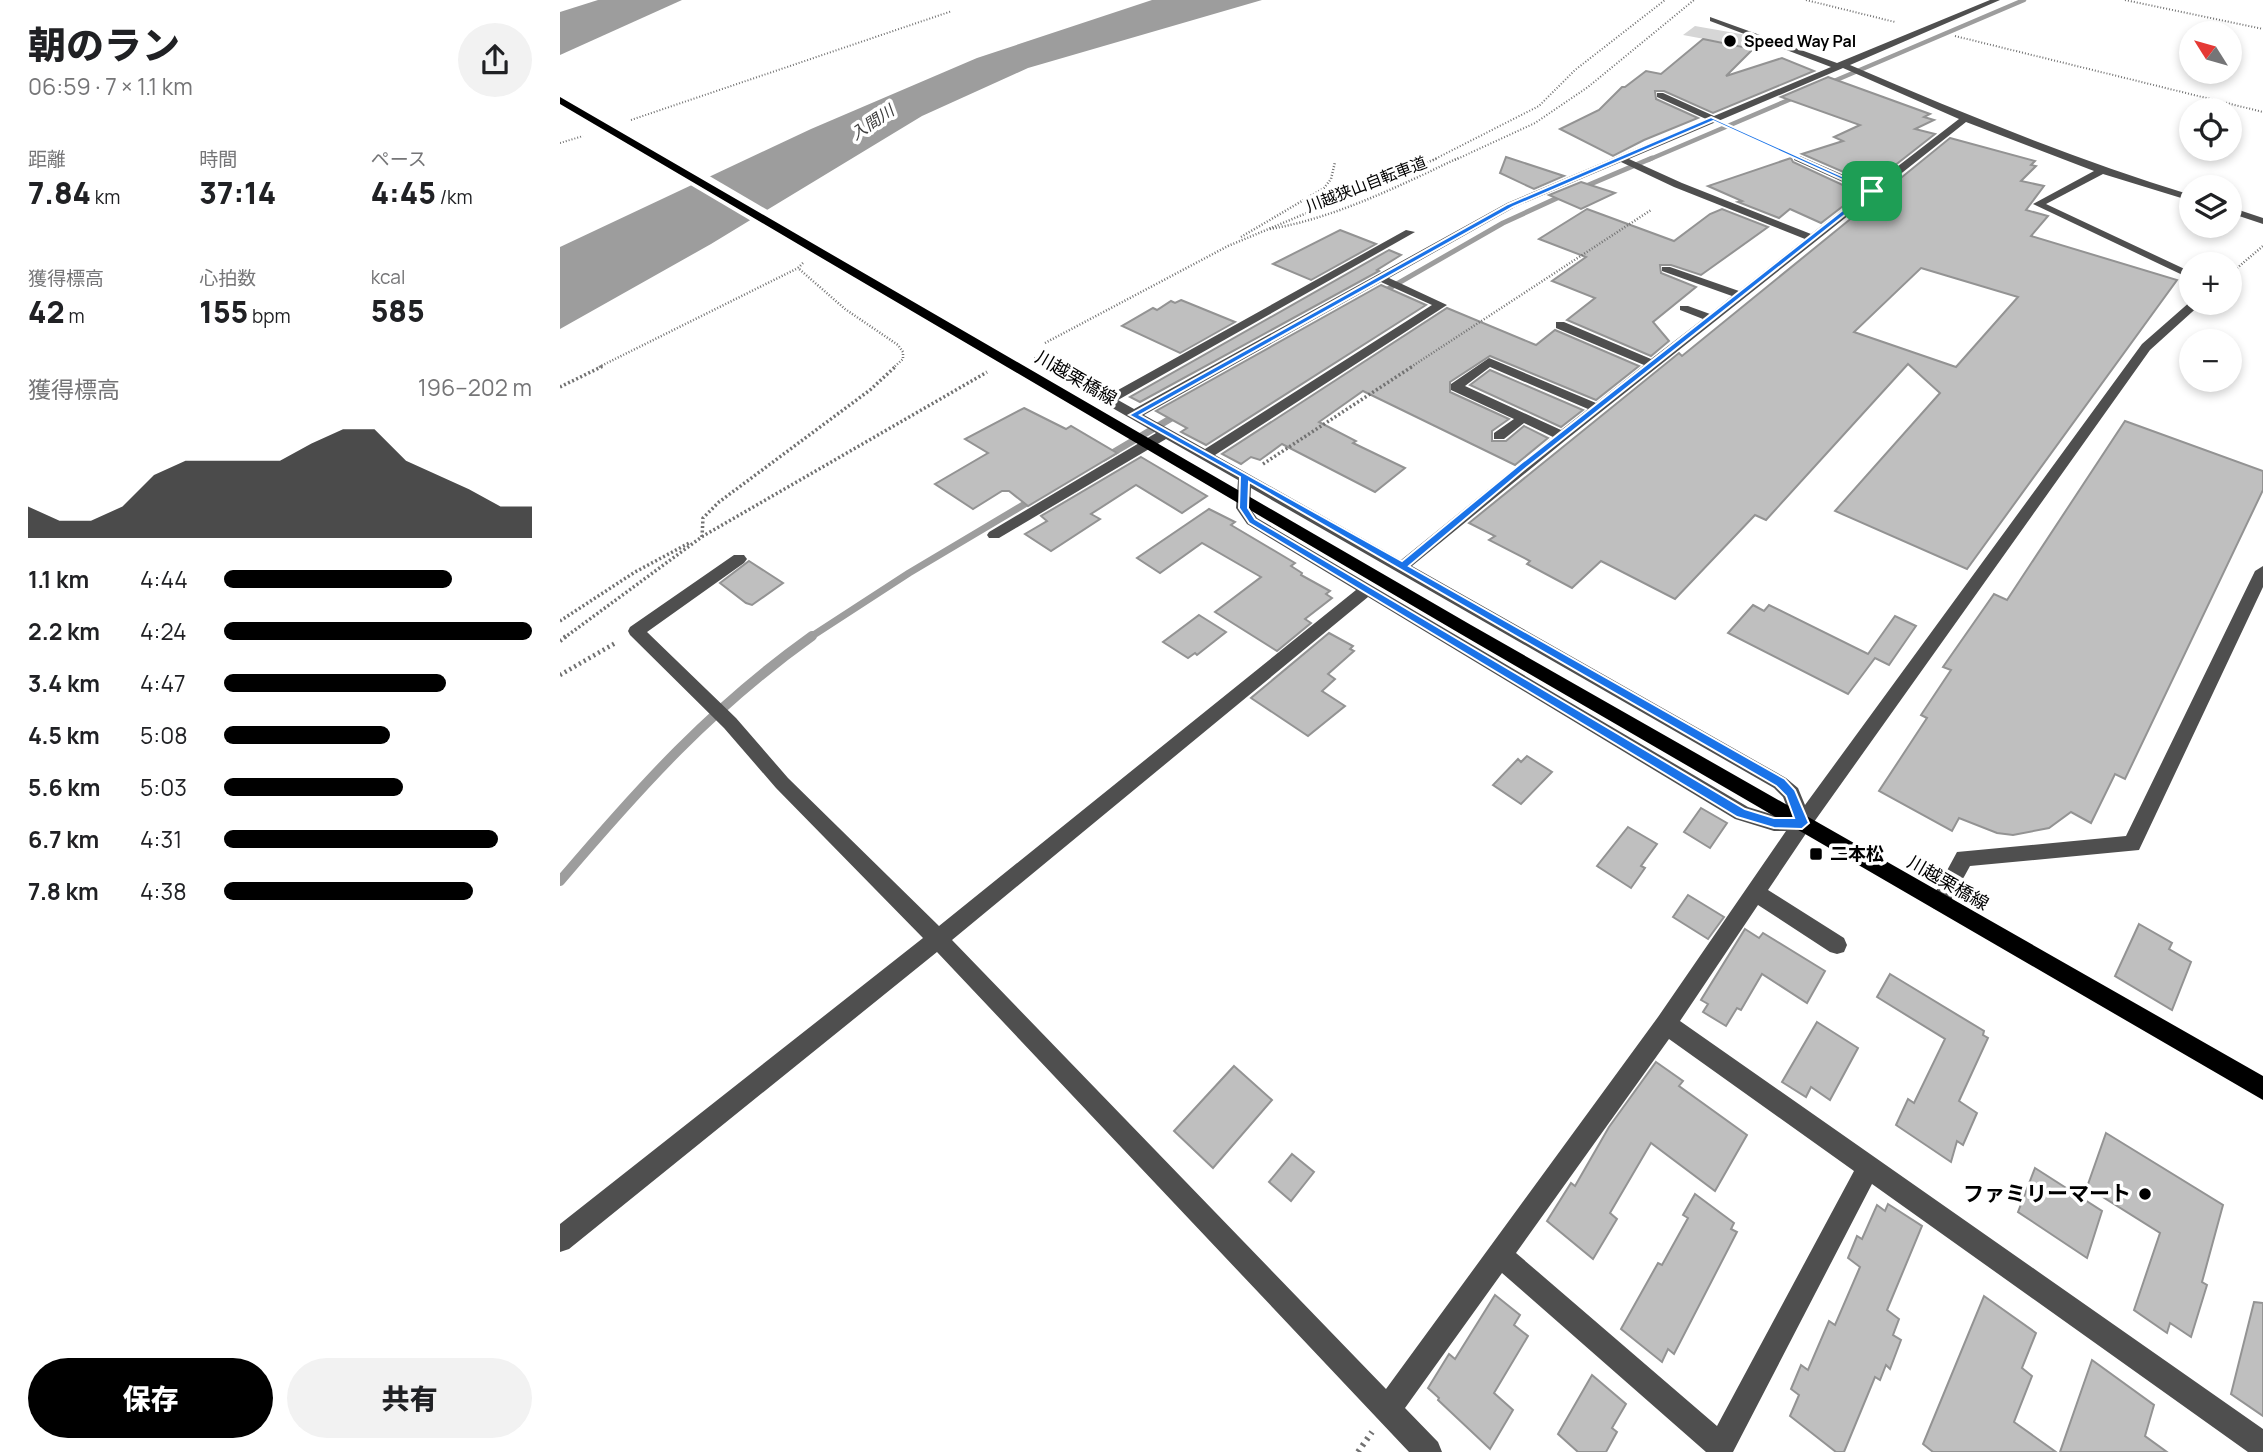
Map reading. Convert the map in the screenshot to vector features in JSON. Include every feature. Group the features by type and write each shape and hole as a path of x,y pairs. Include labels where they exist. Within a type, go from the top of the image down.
{"main road":[{"name":"川越栗橋線","path":"560,100 1465,629 2263,1089"}],"street":[{"path":"1134,415 1511,205 1996,0"},
{"path":"1713,19 1839,65 2102,171 2179,194"},
{"path":"1660,95 1713,119"},
{"path":"1403,566 1523,466 1965,118"},
{"path":"1620,158 1678,185 1812,238"},
{"path":"1797,158 1872,191"},
{"path":"2102,171 2038,204 2179,269"},
{"path":"2242,214 2263,220"},
{"path":"1109,400 1410,232"},
{"path":"1666,269 1740,295"},
{"path":"1205,455 1441,305 1378,277"},
{"path":"1684,308 1710,318"},
{"path":"1387,1411 1666,1024 1802,823 2146,347 2182,315"},
{"path":"1560,325 1651,364"},
{"path":"1038,360 1780,783 1791,793 1802,823"},
{"path":"1562,436 1455,387 1489,362 1597,408"},
{"path":"1499,436 1523,418"},
{"path":"995,535 1165,433"},
{"path":"1245,476 1243,508 1252,521 1742,813 1774,823 1802,823"},
{"path":"740,559 636,631 730,723 782,783 938,939 1428,1452"},
{"path":"1940,902 1964,858 2132,844 2263,571"},
{"path":"560,1240 938,939 1366,591"},
{"path":"1755,893 1837,945"},
{"path":"1666,1024 2263,1446"},
{"path":"1500,1255 1721,1447 1869,1166"}],"path":[{"path":"1266,228 1445,155 1514,121 1539,106 1575,71 1665,0"},
{"name":"川越狭山自転車道","path":"1041,345 1266,228 1294,225 1368,198 1460,159 1535,123 1588,87 1694,0"},
{"path":"1806,0 2263,112"},
{"path":"2125,0 2263,29"},
{"path":"628,121 952,11"},
{"path":"1713,119 1797,158"},
{"path":"560,143 584,135"},
{"path":"1228,246 1324,188 1331,179 1335,162"},
{"path":"1245,476 1651,210"},
{"path":"2242,264 2263,246"},
{"path":"560,387 798,268 806,261"},
{"path":"704,536 703,517 719,502 870,390 903,359 903,352 898,345 845,309 798,268"},
{"path":"560,621 635,572 704,536 995,368"},
{"path":"560,641 704,536"},
{"path":"560,675 636,631"}],"shaded area":[{"name":"Speed Way Pal","path":"1695,26 1752,36 1742,46 1683,35"}],"water":[{"path":"598,0 682,0 560,55 560,12"},
{"name":"入間川","path":"1152,0 1262,0 1028,68 922,116 711,244 560,329 560,247 811,129 977,58"}],"pier":[{"path":"706,174 771,212 753,222 687,183"}],"building":[{"path":"1703,39 1753,49 1726,76 1782,58 1814,71 1713,113 1664,91 1655,91 1656,99 1698,118 1613,156 1560,129 1599,110 1622,87 1646,71 1661,74"},
{"path":"1828,77 1930,114 1924,117 1934,120 1915,129 1935,134 1871,184 1802,154 1843,141 1834,137 1860,125 1781,97"},
{"path":"1950,138 2035,161 2031,165 2036,166 2021,181 2044,186 2026,210 2048,216 2031,236 2177,280 1967,569 1835,511 1940,393 1908,364 1766,520 1755,515 1675,599 1601,561 1572,588 1527,564 1530,561 1489,540 1495,536 1469,523 1679,353 1682,356","holes":["1921,268 2018,297 1956,367 1854,332"]},
{"path":"1506,157 1564,176 1534,189 1500,173"},
{"path":"1791,158 1793,162 1860,193 1821,223 1790,209 1779,218 1738,202 1742,201 1708,186"},
{"path":"1581,182 1615,193 1581,209 1549,195"},
{"path":"1587,209 1674,241 1710,214 1722,209 1768,227 1701,275 1671,265 1660,265 1661,273 1696,287 1653,322 1669,341 1651,356 1567,320 1595,298 1552,281 1586,257 1539,239"},
{"path":"1340,230 1376,244 1311,280 1273,264"},
{"path":"1389,250 1401,255 1377,270 1379,271 1140,402 1130,397"},
{"path":"1381,285 1426,305 1206,445 1181,432 1187,428 1156,411"},
{"path":"1181,300 1235,322 1180,353 1122,326 1153,308 1157,310 1171,301 1175,303"},
{"path":"1447,308 1536,345 1555,330 1639,366 1596,400 1490,356 1450,382 1450,392 1509,419 1492,431 1492,441 1506,441 1524,426 1548,438 1515,465 1363,391 1319,422 1356,441 1353,443 1405,468 1375,492 1282,444 1260,460 1251,457 1241,464 1222,454"},
{"path":"1490,370 1583,410 1561,427 1470,385"},
{"path":"1024,408 1066,429 1071,426 1117,453 1028,506 1009,491 1002,491 973,509 935,484 988,453 965,439"},
{"path":"2125,421 2263,471 2263,490 2125,779 2115,774 2091,823 2071,812 2049,828 2013,835 1997,833 1959,818 1952,831 1879,791 1927,718 1921,715 1951,670 1943,667 1994,594 2007,600"},
{"path":"1141,457 1207,496 1182,513 1136,485 1091,514 1100,519 1051,551 1025,534 1047,521 1041,516"},
{"path":"1209,509 1235,522 1231,525 1295,563 1291,566 1302,573 1301,575 1330,591 1326,594 1332,598 1305,619 1311,623 1277,651 1215,612 1261,577 1202,543 1160,573 1137,558"},
{"path":"749,561 783,583 752,605 720,583"},
{"path":"1753,605 1764,611 1769,605 1868,654 1895,616 1916,626 1889,665 1875,658 1848,694 1728,633"},
{"path":"1199,615 1226,632 1197,655 1195,653 1188,658 1163,642"},
{"path":"1329,633 1353,646 1350,649 1354,651 1328,674 1335,679 1322,691 1345,706 1308,736 1251,698"},
{"path":"1527,756 1552,772 1521,804 1493,785 1518,759 1521,762"},
{"path":"1701,808 1727,823 1710,848 1684,832"},
{"path":"1628,827 1657,844 1641,866 1645,868 1631,888 1597,866"},
{"path":"1688,895 1724,917 1708,939 1673,917"},
{"path":"2139,924 2172,943 2169,949 2191,962 2172,1010 2115,976"},
{"path":"1745,929 1759,938 1763,933 1825,971 1807,1003 1762,974 1741,1010 1737,1008 1726,1026 1703,1012 1708,1004 1701,1000"},
{"path":"1890,974 1984,1031 1983,1035 1988,1038 1959,1101 1977,1113 1963,1145 1957,1141 1951,1162 1896,1125 1908,1099 1914,1103 1945,1039 1877,997"},
{"path":"1817,1022 1858,1048 1830,1100 1811,1087 1806,1097 1782,1082"},
{"path":"1656,1062 1683,1081 1679,1086 1747,1135 1715,1191 1651,1143 1610,1213 1617,1219 1593,1259 1547,1221 1571,1183 1575,1186 1609,1127"},
{"path":"1234,1066 1272,1100 1213,1168 1174,1131"},
{"path":"2106,1133 2223,1205 2202,1282 2207,1285 2191,1337 2170,1323 2167,1333 2134,1310 2160,1233 2087,1187"},
{"path":"1292,1154 1314,1172 1291,1201 1269,1182"},
{"path":"2035,1168 2102,1211 2087,1258 2018,1212"},
{"path":"1695,1194 1734,1223 1731,1229 1737,1232 1674,1354 1668,1349 1662,1362 1621,1329 1658,1263 1662,1265 1688,1218 1683,1215"},
{"path":"1888,1204 1922,1226 1887,1310 1899,1319 1893,1335 1901,1340 1890,1369 1886,1365 1880,1380 1875,1377 1844,1452 1836,1452 1790,1416 1799,1395 1791,1389 1801,1365 1808,1370 1829,1321 1835,1325 1860,1267 1848,1258 1857,1236 1862,1239 1877,1205 1885,1211"},
{"path":"1495,1295 1520,1315 1514,1325 1528,1336 1494,1393 1513,1410 1490,1449 1428,1388 1449,1354 1455,1359"},
{"path":"1984,1296 2036,1333 2022,1368 2032,1376 2014,1422 2056,1452 1933,1452 1923,1444"},
{"path":"2254,1302 2263,1303 2263,1416 2231,1394"},
{"path":"2092,1360 2154,1405 2145,1436 2167,1452 2060,1452"},
{"path":"1592,1375 1626,1404 1612,1428 1617,1432 1606,1452 1578,1452 1558,1434"}],"waterway":[{"path":"1827,84 2024,0"},
{"path":"1648,160 1798,96"},
{"path":"1579,189 1652,158"},
{"path":"1381,293 1503,223 1566,194"},
{"path":"1104,458 1180,413"},
{"path":"812,636 909,573 1035,498"},
{"path":"560,881 678,750 741,692 812,636"}],"place":[{"name":"Speed Way Pal","path":"1730,41"},
{"name":"二本松","path":"1816,854"},
{"name":"ファミリーマート","path":"2145,1194"}],"route":[{"path":"1872,191 1523,466 1403,566 1245,476 1242,492 1243,508 1252,521 1366,591 1742,813 1774,823 1802,823 1791,793 1780,783 1245,476 1134,415 1511,205 1713,119 1872,191"}]}
